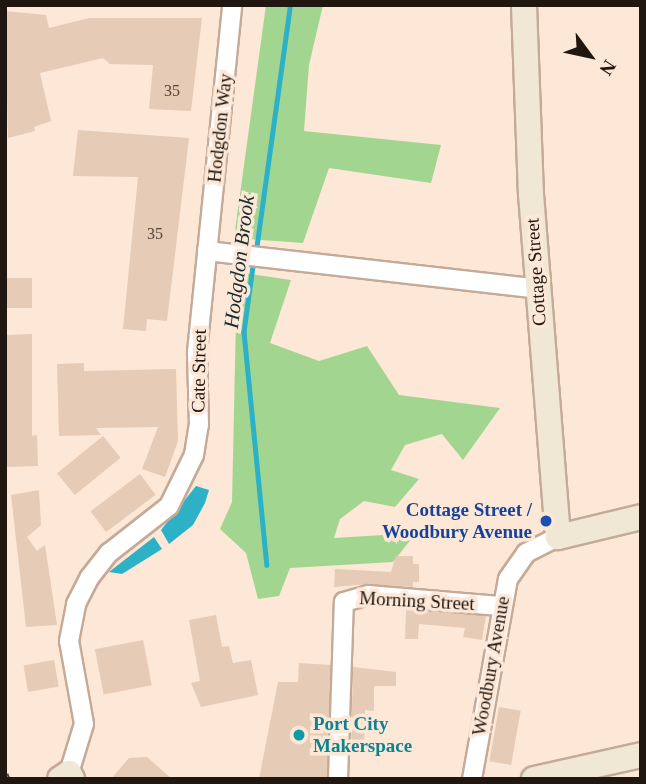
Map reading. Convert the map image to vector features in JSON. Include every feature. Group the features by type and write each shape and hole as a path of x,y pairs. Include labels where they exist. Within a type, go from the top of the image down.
{"street":[{"name":"Hodgdon Way","path":"207,251 232,5"},
{"name":"Cottage Street","path":"524,5 538,289 558,537"},
{"path":"207,251 538,289"},
{"name":"Cate Street","path":"67,777 83,724 69,641 76,604 90,577 109,553 169,506 194,455 199,425 197,352 207,251"},
{"name":"Woodbury Avenue","path":"471,779 500,606 515,565 526,553 558,537 641,517"},
{"name":"Morning Street","path":"338,779 344,602 368,595 500,606"},
{"path":"534,779 641,755"}],"green space":[{"path":"266,5 323,5 309,65 304,131 441,145 431,183 329,168 303,243 234,238"},
{"path":"237,272 291,280 270,343 319,361 367,346 399,395 500,408 463,460 442,434 405,445 391,470 419,479 395,507 364,501 340,519 334,538 416,533 393,562 290,568 279,596 258,599 246,553 220,529 232,502"}],"water":[{"path":"196,486 209,490 205,503 193,525 169,544 161,530"},
{"path":"154,537 162,549 122,574 109,572"}],"building":[{"path":"5,11 46,15 49,28 89,18 202,18 191,111 149,109 153,65 110,64 103,58 40,73 51,121 34,127 35,131 8,138"},
{"path":"78,130 189,138 167,321 147,319 146,331 123,329 138,177 73,176"},
{"path":"5,278 32,278 32,308 5,308"},
{"path":"32,334 32,436 37,435 38,466 7,467 5,335"},
{"path":"84,363 84,371 176,369 178,441 165,477 142,469 158,427 96,428 101,435 59,436 57,364"},
{"path":"103,436 121,458 75,495 57,473"},
{"path":"140,474 156,495 106,532 90,511"},
{"path":"39,490 41,525 27,537 37,551 45,545 57,625 26,627 11,495"},
{"path":"396,556 413,556 413,564 419,564 419,582 413,582 413,587 368,584 334,587 335,569 391,572"},
{"path":"406,610 486,616 482,640 463,637 465,628 419,624 418,639 405,639"},
{"path":"216,615 222,647 229,646 233,663 251,660 258,695 201,707 191,683 200,681 189,620"},
{"path":"143,640 152,685 104,695 95,649"},
{"path":"54,660 59,687 28,692 23,665"},
{"name":"Port City Makerspace","path":"299,663 331,665 327,779 259,779 278,682 298,682"},
{"path":"353,667 396,672 396,686 374,686 374,711 365,710 364,750 351,750"},
{"path":"499,707 521,711 511,765 489,761"},
{"path":"147,757 172,779 111,779 129,758"}],"waterway":[{"name":"Hodgdon Brook","path":"256,250 290,5"},
{"name":"Hodgdon Brook","path":"254,259 244,332 267,565"}],"railway":[{"path":"5,774 7,779"}],"place":[{"name":"Cottage Street / Woodbury Avenue","path":"546,521"},
{"name":"Port City Makerspace","path":"299,735"}]}
